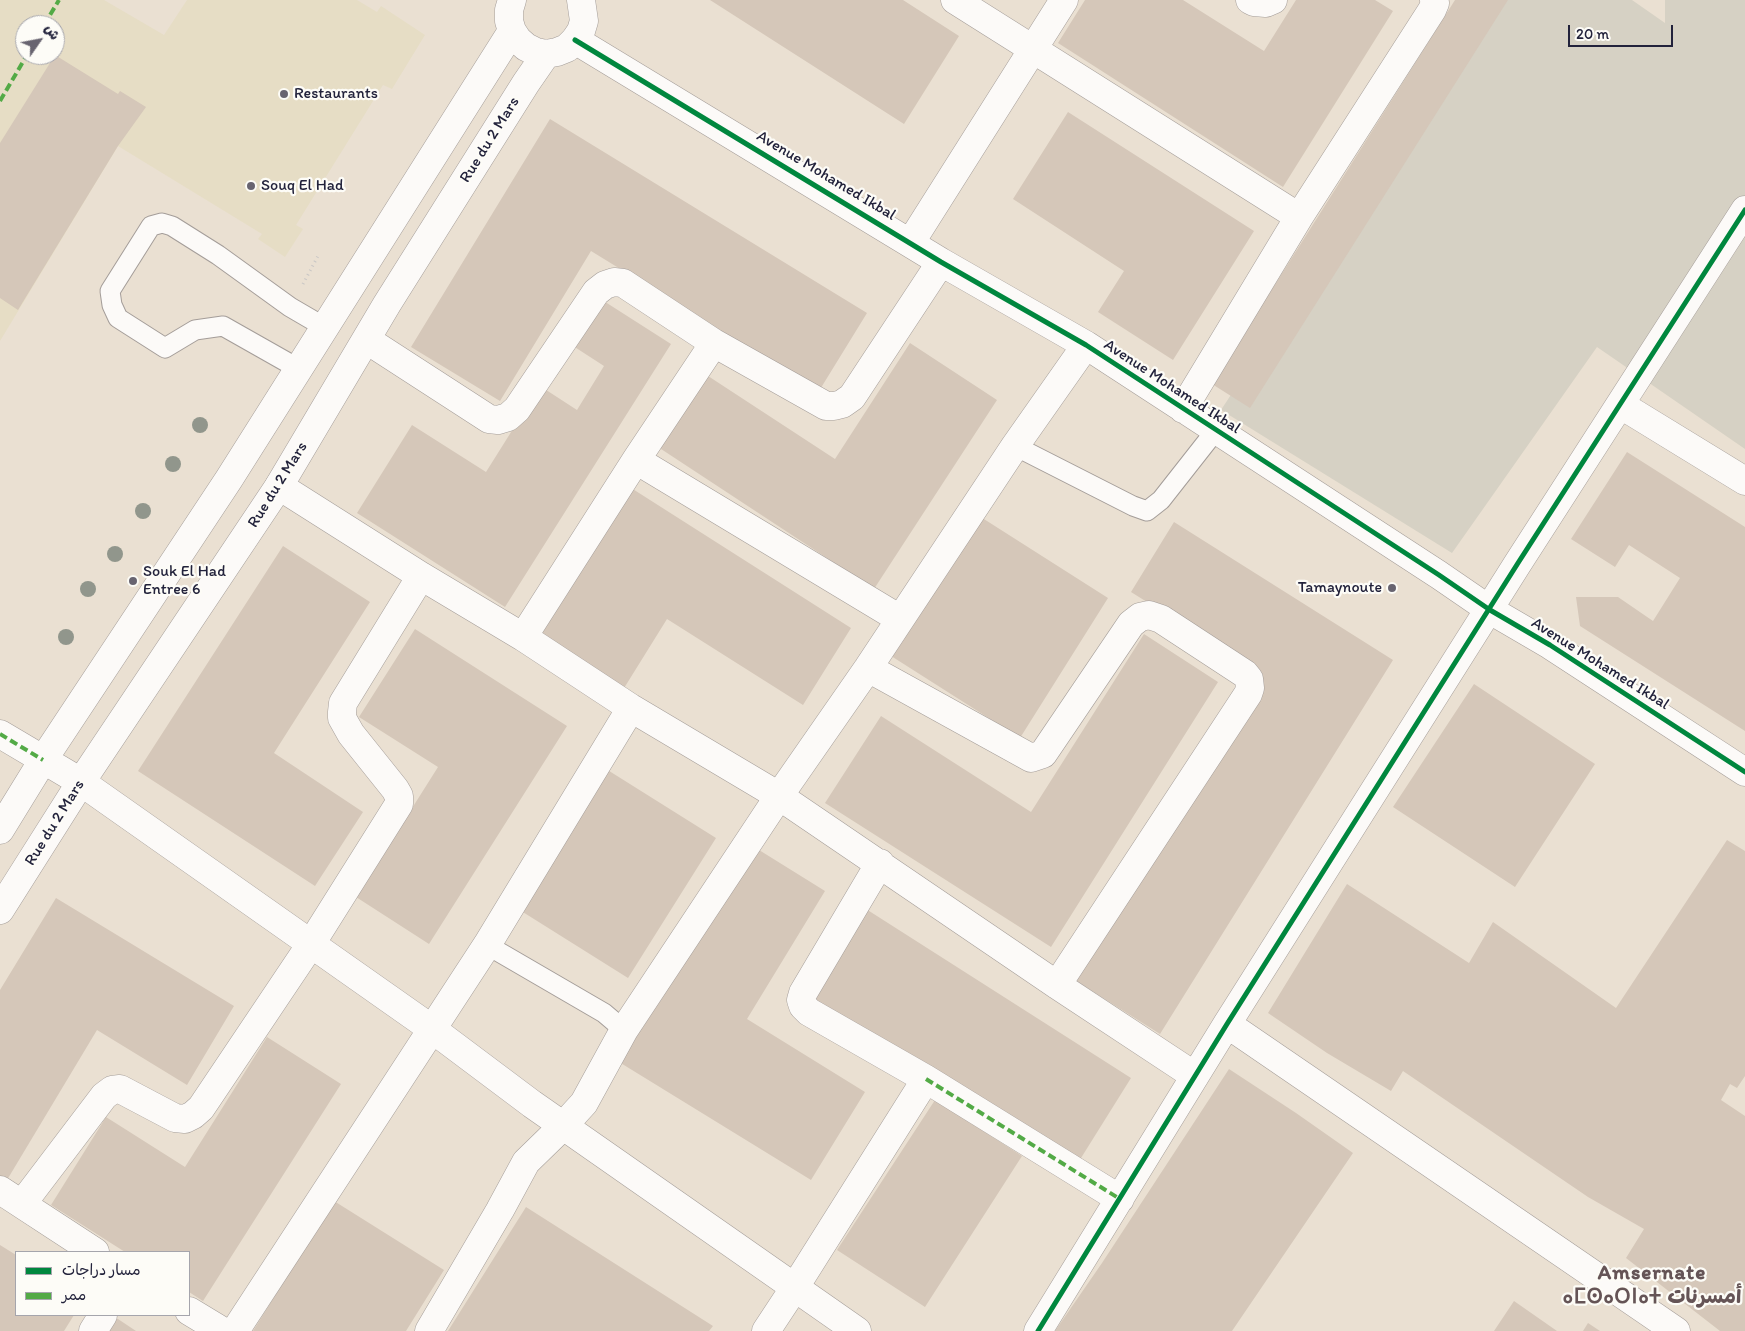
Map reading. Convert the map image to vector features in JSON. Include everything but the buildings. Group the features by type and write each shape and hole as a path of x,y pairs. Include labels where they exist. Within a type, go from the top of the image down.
{"street":[{"path":"512,0 509,10 512,32 526,47 546,54 567,48 581,31 584,21 581,0"},
{"path":"955,0 1299,217"},
{"path":"911,242 1064,0"},
{"path":"1250,0 1266,3 1273,0"},
{"path":"1183,409 1299,217 1432,10 1435,3 1434,0"},
{"path":"0,830 43,760 229,479 326,328 512,32"},
{"name":"Avenue Mohamed Ikbal","path":"575,40 911,242 941,262 1086,345 1490,610 1550,645 1745,772"},
{"name":"Rue du 2 Mars","path":"0,910 81,782 279,486 367,340 386,304 546,54"},
{"path":"1038,1331 1227,1024 1745,210"},
{"path":"367,340 489,419 498,420 508,417 517,410 596,292 605,284 623,283 714,343 826,406 834,406 842,404 852,397 941,262"},
{"path":"523,637 636,460 714,343"},
{"path":"429,1331 526,1162 584,1103 624,1030 1015,446 1086,345"},
{"path":"1621,405 1745,481"},
{"path":"636,460 900,619"},
{"path":"279,486 421,576 523,637 631,708 779,796 1057,985 1195,1076"},
{"path":"22,1204 104,1096 112,1090 120,1089 175,1118 185,1119 201,1108 311,944 398,804 399,796 396,789 351,734 342,718 342,712 343,703 421,576"},
{"path":"868,668 1031,758 1043,754 1131,624 1140,618 1149,615 1161,618 1245,674 1248,679 1250,688 1248,694 1057,985"},
{"path":"235,1331 487,945 631,708"},
{"path":"0,734 81,782 432,1029 563,1126 857,1331"},
{"path":"880,863 803,993 803,1006 809,1012 926,1079 1120,1199"},
{"path":"1227,1024 1676,1331"},
{"path":"766,1331 926,1079"},
{"path":"0,1190 94,1251"},
{"path":"190,1312 222,1331"},
{"path":"93,1331 102,1316"}],"lane":[{"path":"299,369 223,326 195,330 165,348 118,318 112,305 110,291 151,226 162,223 172,226 210,250 290,307 326,328"},
{"path":"1015,446 1133,506 1147,510 1162,500 1216,430"},
{"path":"487,945 604,1013 624,1030"}],"shaded area":[{"name":"Souq El Had","path":"0,0 104,0 164,35 187,0 357,0 377,12 381,6 425,35 392,89 383,85 296,225 303,229 285,257 258,239 262,234 118,146 0,341"},
{"path":"1489,0 1632,0 1665,23 1665,0 1745,0 1745,449 1597,347 1452,553 1221,410"}],"marked path":[{"path":"50,15 59,0"},
{"path":"0,101 21,65"},
{"path":"0,734 43,760"},
{"path":"926,1079 1120,1199"}],"cycle path":[{"path":"575,40 941,262 1086,345 1490,610 1550,645 1745,772"},
{"path":"1038,1331 1227,1024 1518,563 1745,210"}],"place":[{"name":"Restaurants","path":"284,94"},
{"name":"Souq El Had","path":"251,186"},
{"name":"Souk El Had Entree 6","path":"133,581"},
{"name":"Tamaynoute","path":"1392,588"}],"district":[{"name":"Amsernate ⴰⵎⵙⴰⵔⵏⴰⵜ أمسرنات","path":"1652,1286"}]}
